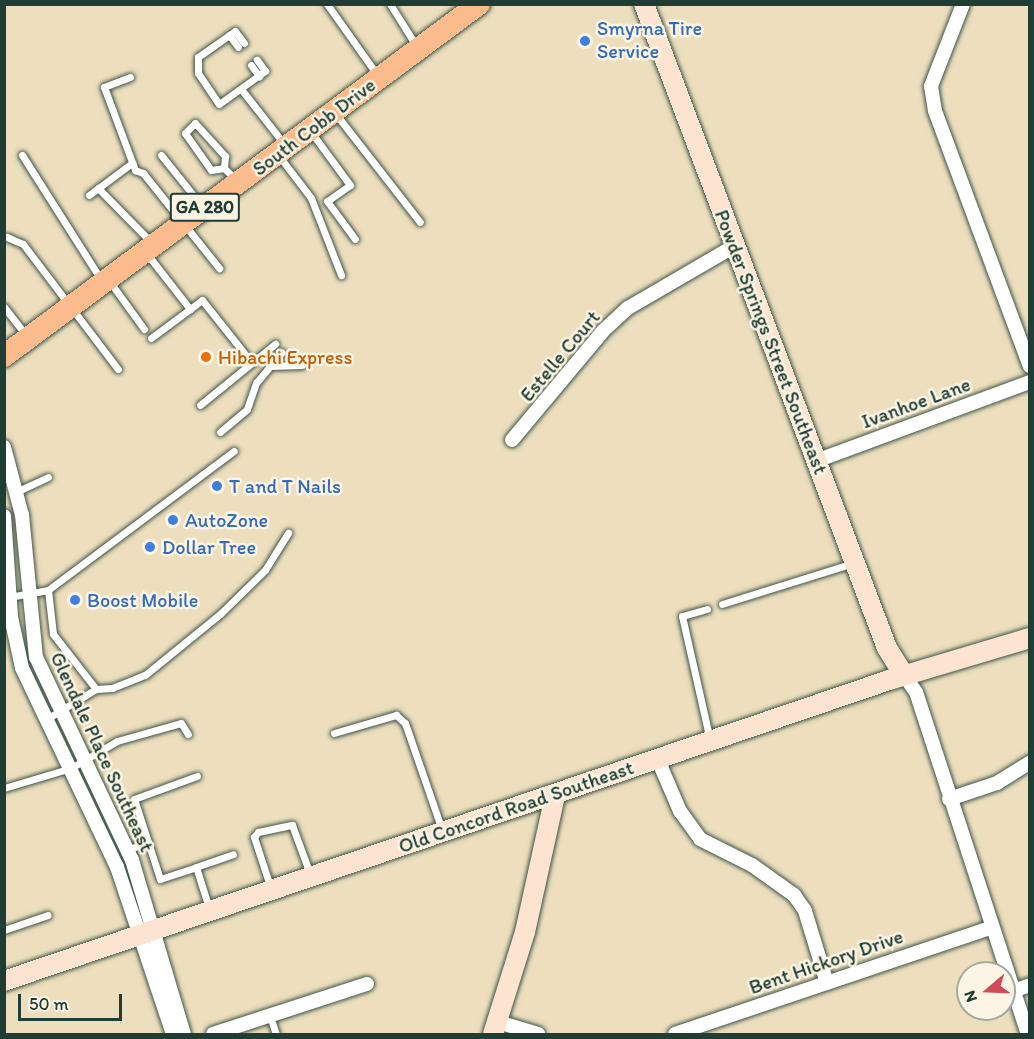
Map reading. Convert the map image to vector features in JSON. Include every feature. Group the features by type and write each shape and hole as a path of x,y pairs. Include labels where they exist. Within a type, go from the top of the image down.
{"main road":[{"name":"South Cobb Drive","path":"4,356 203,208 231,175 282,150 419,49 473,6"}],"street":[{"name":"Powder Springs Street Southeast","path":"644,4 854,563 887,648 904,675"},
{"path":"963,4 931,86 935,111 1029,366"},
{"name":"Estelle Court","path":"512,440 603,330 628,308 726,251 736,251"},
{"name":"Ivanhoe Lane","path":"816,461 1029,382"},
{"name":"Glendale Place Southeast","path":"4,447 18,491 27,592 36,657 59,711 127,850 147,932"},
{"name":"Glendale Place Southeast","path":"4,516 7,598 22,668 147,932"},
{"name":"Old Concord Road Southeast","path":"4,981 904,675 1029,638"},
{"path":"904,675 916,692 1002,961"},
{"path":"658,760 680,811 700,839 752,865 794,895 805,911 827,983"},
{"path":"949,799 997,783 1029,762"},
{"path":"538,1035 496,1028 555,795"},
{"name":"Bent Hickory Drive","path":"675,1035 990,928"},
{"path":"147,932 172,990 184,1035"},
{"path":"147,932 158,995 173,1035"},
{"path":"213,1035 367,984"},
{"path":"158,995 172,990"},
{"path":"1016,1000 1028,1035"}],"lane":[{"path":"327,4 379,78"},
{"path":"390,4 419,49"},
{"path":"241,45 229,35 198,57 198,73 219,104 259,75 254,63"},
{"path":"130,77 104,87 132,163 143,173 219,268"},
{"path":"242,89 282,150 321,220 341,275"},
{"path":"334,112 420,222"},
{"path":"195,123 225,156 231,175 211,170 184,133 195,123"},
{"path":"309,130 350,184 327,201 355,239"},
{"path":"22,155 105,281 144,328"},
{"path":"161,155 203,208"},
{"path":"88,195 132,163"},
{"path":"98,188 150,249 190,309"},
{"path":"7,237 23,244 118,369"},
{"path":"151,338 202,300 252,363"},
{"path":"4,307 29,338"},
{"path":"200,405 275,344"},
{"path":"220,432 247,409 256,383 282,352"},
{"path":"270,366 302,365"},
{"path":"7,598 27,592 48,590 234,451"},
{"path":"18,491 48,477"},
{"path":"45,720 96,689 145,675 212,621 266,570 288,533"},
{"path":"722,604 854,563"},
{"path":"48,590 53,634 96,689"},
{"path":"706,609 682,616 711,742"},
{"path":"334,733 396,715 405,723 443,832"},
{"path":"4,788 71,768 117,741 181,723 188,734"},
{"path":"197,776 134,799 160,879 233,854"},
{"path":"271,890 254,837 258,832 292,825 311,876"},
{"path":"127,850 148,842"},
{"path":"196,867 210,910"},
{"path":"4,930 48,915"},
{"path":"270,1016 276,1035"}],"place":[{"name":"Smyrna Tire Service","path":"585,41"},
{"name":"Hibachi Express","path":"206,357"},
{"name":"T and T Nails","path":"217,486"},
{"name":"AutoZone","path":"173,520"},
{"name":"Dollar Tree","path":"150,547"},
{"name":"Boost Mobile","path":"75,600"}]}
